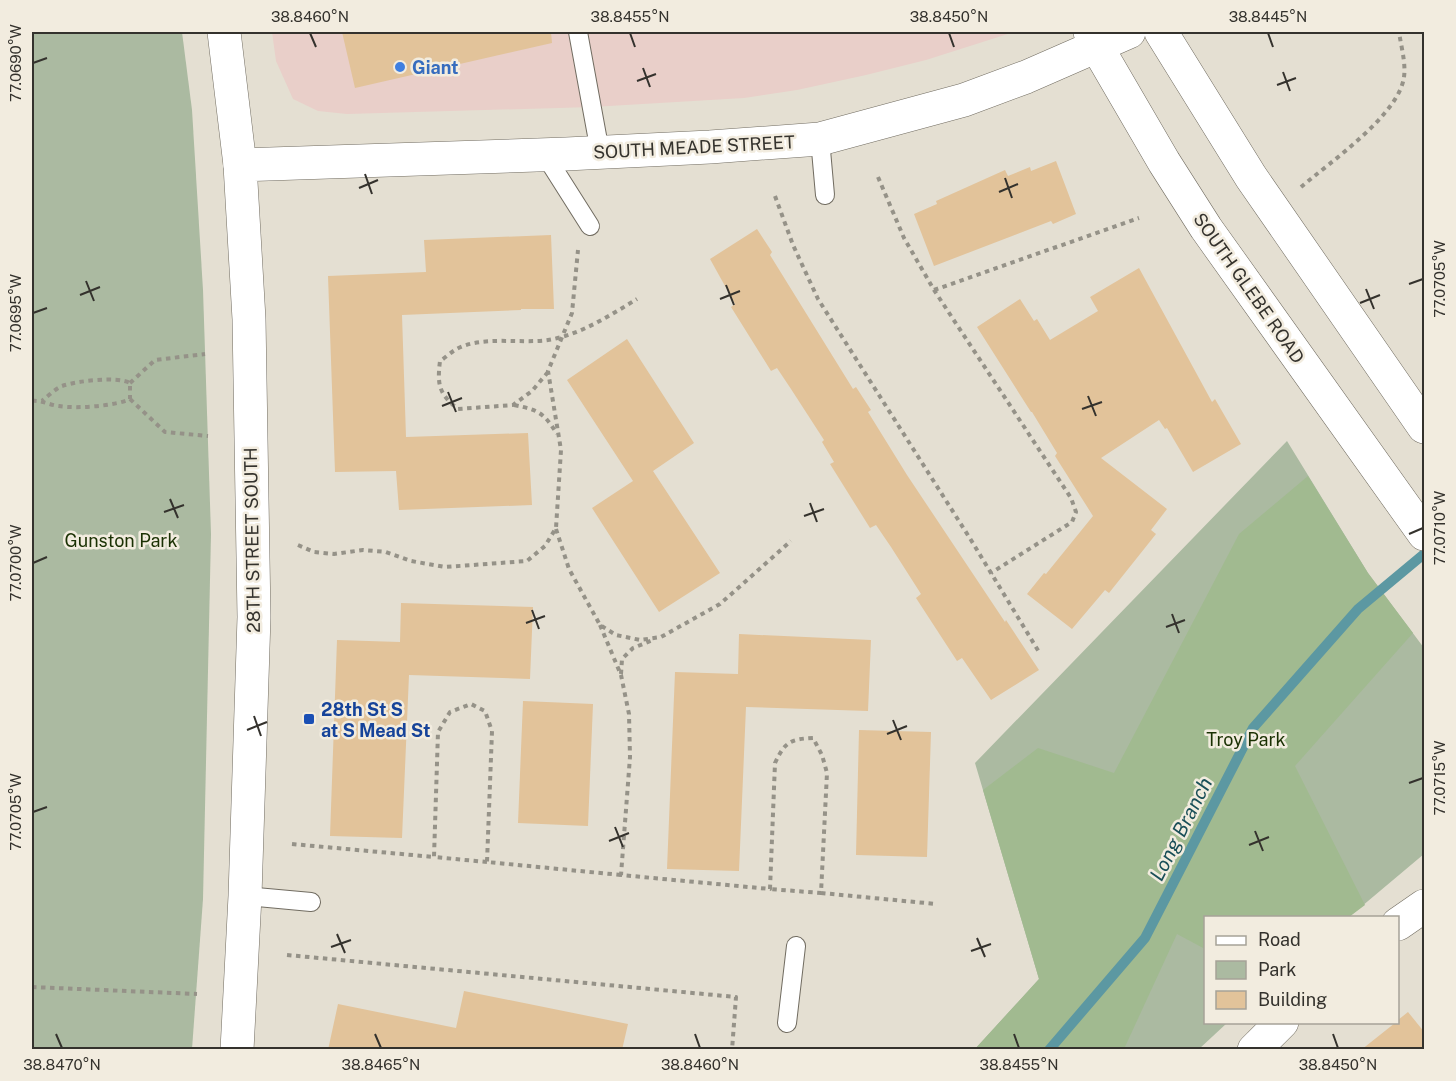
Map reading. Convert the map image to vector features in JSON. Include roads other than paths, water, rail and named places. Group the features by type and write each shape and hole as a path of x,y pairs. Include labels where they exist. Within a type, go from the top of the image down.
{"street":[{"name":"28TH STREET SOUTH","path":"224,32 240,165 249,319 254,617 245,896 237,1050"},
{"name":"SOUTH MEADE STREET","path":"240,165 545,155 820,139 964,100 1093,39 1129,32"},
{"path":"1161,32 1251,177 1418,418"},
{"name":"SOUTH GLEBE ROAD","path":"1093,39 1164,162 1206,228 1425,534"},
{"path":"1399,923 1425,906"},
{"path":"1254,1050 1281,1024"}],"lane":[{"path":"578,32 600,152"},
{"path":"820,139 825,195"},
{"path":"545,155 590,226"},
{"path":"245,896 311,902"},
{"path":"787,1023 796,946"}],"waterway":[{"name":"Long Branch","path":"1049,1050 1145,938 1253,728 1358,609 1424,554"}],"place":[{"name":"Giant","path":"400,67"},
{"name":"28th St S at S Mead St","path":"309,719"}],"park label":[{"name":"Gunston Park","path":"121,540"},
{"name":"Troy Park","path":"1246,739"}]}
